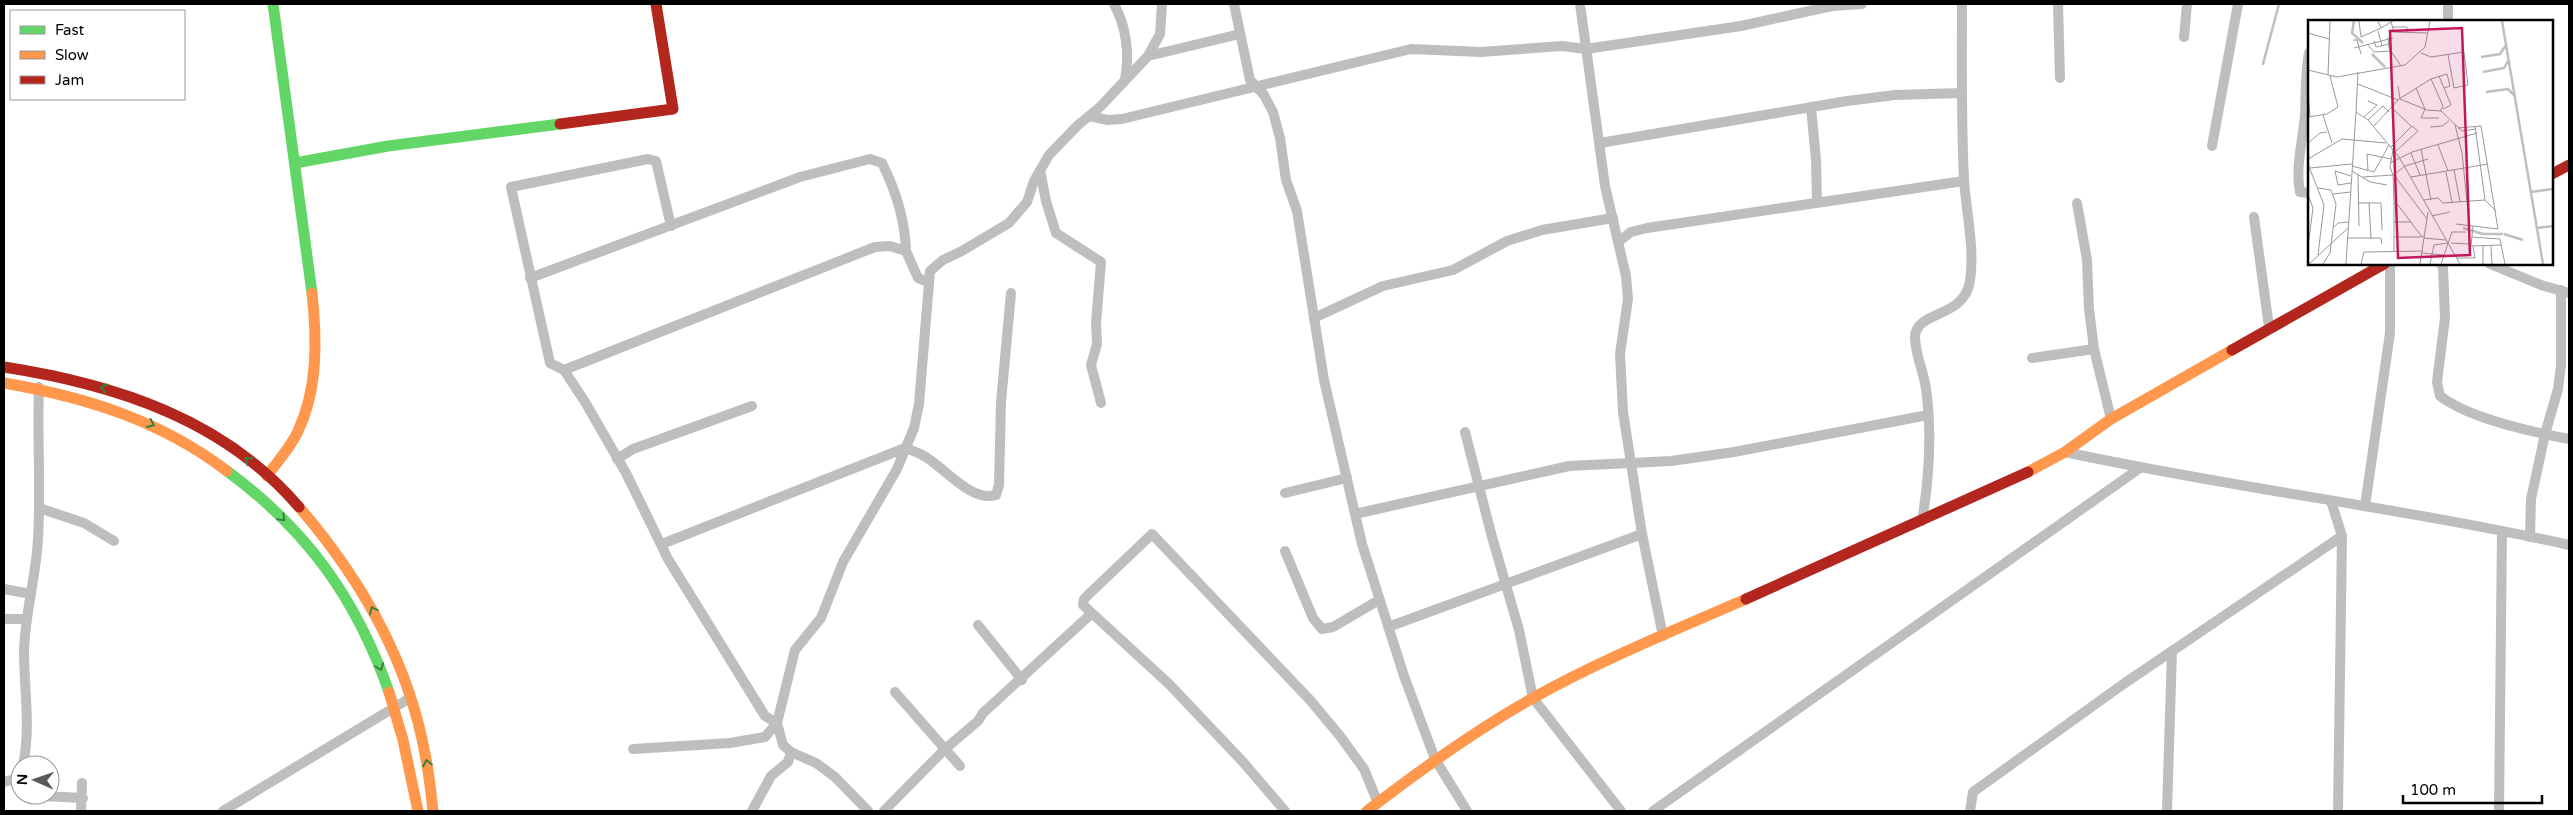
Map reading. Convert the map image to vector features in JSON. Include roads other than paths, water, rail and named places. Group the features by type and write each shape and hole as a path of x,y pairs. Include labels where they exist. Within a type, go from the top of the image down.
{"main road":[{"path":"267,476 298,432 312,390 315,357 312,297 273,4"},
{"path":"295,163 388,146 673,109 656,4"},
{"path":"2553,174 2567,170"},
{"path":"1367,811 1436,759 1533,698 1602,663 1780,582 1922,521 2065,452 2112,419 2269,327 2382,265"},
{"path":"4,367 78,380 166,410 205,430 267,476 331,541 357,579 396,655 424,747 434,811"},
{"path":"4,383 39,387 100,404 182,440 241,480 316,553 342,589 361,624 395,707 418,811"}],"street":[{"path":"1114,4 1124,31 1128,61 1126,79"},
{"path":"633,749 730,743 766,737 777,724 795,650 821,618 843,562 897,469 914,428 918,404 930,271 934,266 1009,223 1027,202 1048,155 1100,107 1148,56 1160,34 1162,4"},
{"path":"1234,4 1250,80 1254,87 1264,95 1273,112 1286,180 1297,211 1324,380 1355,514 1379,600 1436,759 1467,811"},
{"path":"1580,4 1600,143 1613,218 1626,276 1628,299 1620,354 1623,412 1642,534 1663,636"},
{"path":"1089,116 1108,120 1122,119 1411,49 1481,52 1562,46 1586,48 1741,26 1832,6 1862,4"},
{"path":"1922,521 1927,491 1928,415 1926,388 1915,335 1919,326 1926,320 1959,304 1966,294 1970,281 1971,255 1964,181 1962,4"},
{"path":"2058,4 2060,78"},
{"path":"2184,37 2187,4"},
{"path":"2212,146 2238,4"},
{"path":"2448,4 2448,20"},
{"path":"1148,56 1240,34"},
{"path":"2308,56 2306,65 2305,115 2297,175 2300,192 2308,193"},
{"path":"1600,143 1895,94 1962,93"},
{"path":"1811,107 1816,160 1817,203"},
{"path":"671,226 656,161 648,159 511,187 550,364 564,370 585,402 683,585 720,640 764,716 777,724 782,744 791,752 816,763 835,777 868,811"},
{"path":"530,278 800,177 859,161 876,159 882,163 895,188 905,231 906,251 918,278 928,282"},
{"path":"1040,170 1046,202 1056,233 1101,262 1096,323 1097,344 1091,365 1101,402"},
{"path":"1618,242 1631,232 1647,228 1964,181"},
{"path":"2077,203 2086,260 2094,348 2112,419"},
{"path":"2254,217 2269,327"},
{"path":"1314,318 1383,286 1453,270 1507,242 1542,230 1613,218"},
{"path":"564,370 875,247 890,246 906,251"},
{"path":"2365,506 2390,333 2390,265"},
{"path":"2442,265 2445,318 2437,382 2440,396 2451,405 2522,430 2569,439"},
{"path":"2493,265 2565,291 2562,364 2531,499 2530,537"},
{"path":"662,544 906,448 928,458 974,493 988,498 996,495 1001,402 1011,293"},
{"path":"2032,358 2094,348"},
{"path":"23,755 26,728 26,619 38,541 37,427 39,387"},
{"path":"617,459 633,449 752,406"},
{"path":"1355,514 1569,466 1631,465 1734,452 1928,415"},
{"path":"1465,432 1519,630 1533,698 1621,811"},
{"path":"2065,452 2140,468 2502,531 2569,546"},
{"path":"1653,811 2140,468"},
{"path":"1285,493 1347,478"},
{"path":"2331,501 2342,536 2338,811"},
{"path":"39,508 84,523 114,541"},
{"path":"2499,811 2502,531"},
{"path":"1285,811 1243,762 1169,684 1083,605 1084,599 1152,534 1310,700 1364,769 1378,802"},
{"path":"1388,627 1642,534"},
{"path":"1970,811 1973,792 2172,651 2342,536"},
{"path":"1285,550 1313,618 1322,629 1333,627 1379,600"},
{"path":"4,589 31,594"},
{"path":"884,811 945,749 1022,680 1091,614"},
{"path":"4,619 26,619"},
{"path":"978,625 1022,680"},
{"path":"2167,811 2172,651"},
{"path":"895,692 960,766"},
{"path":"226,810 410,698"},
{"path":"752,811 771,776 788,762 791,752"},
{"path":"81,811 83,798 82,783"},
{"path":"60,797 83,798"}],"waterway":[{"path":"2263,64 2279,4"}]}
